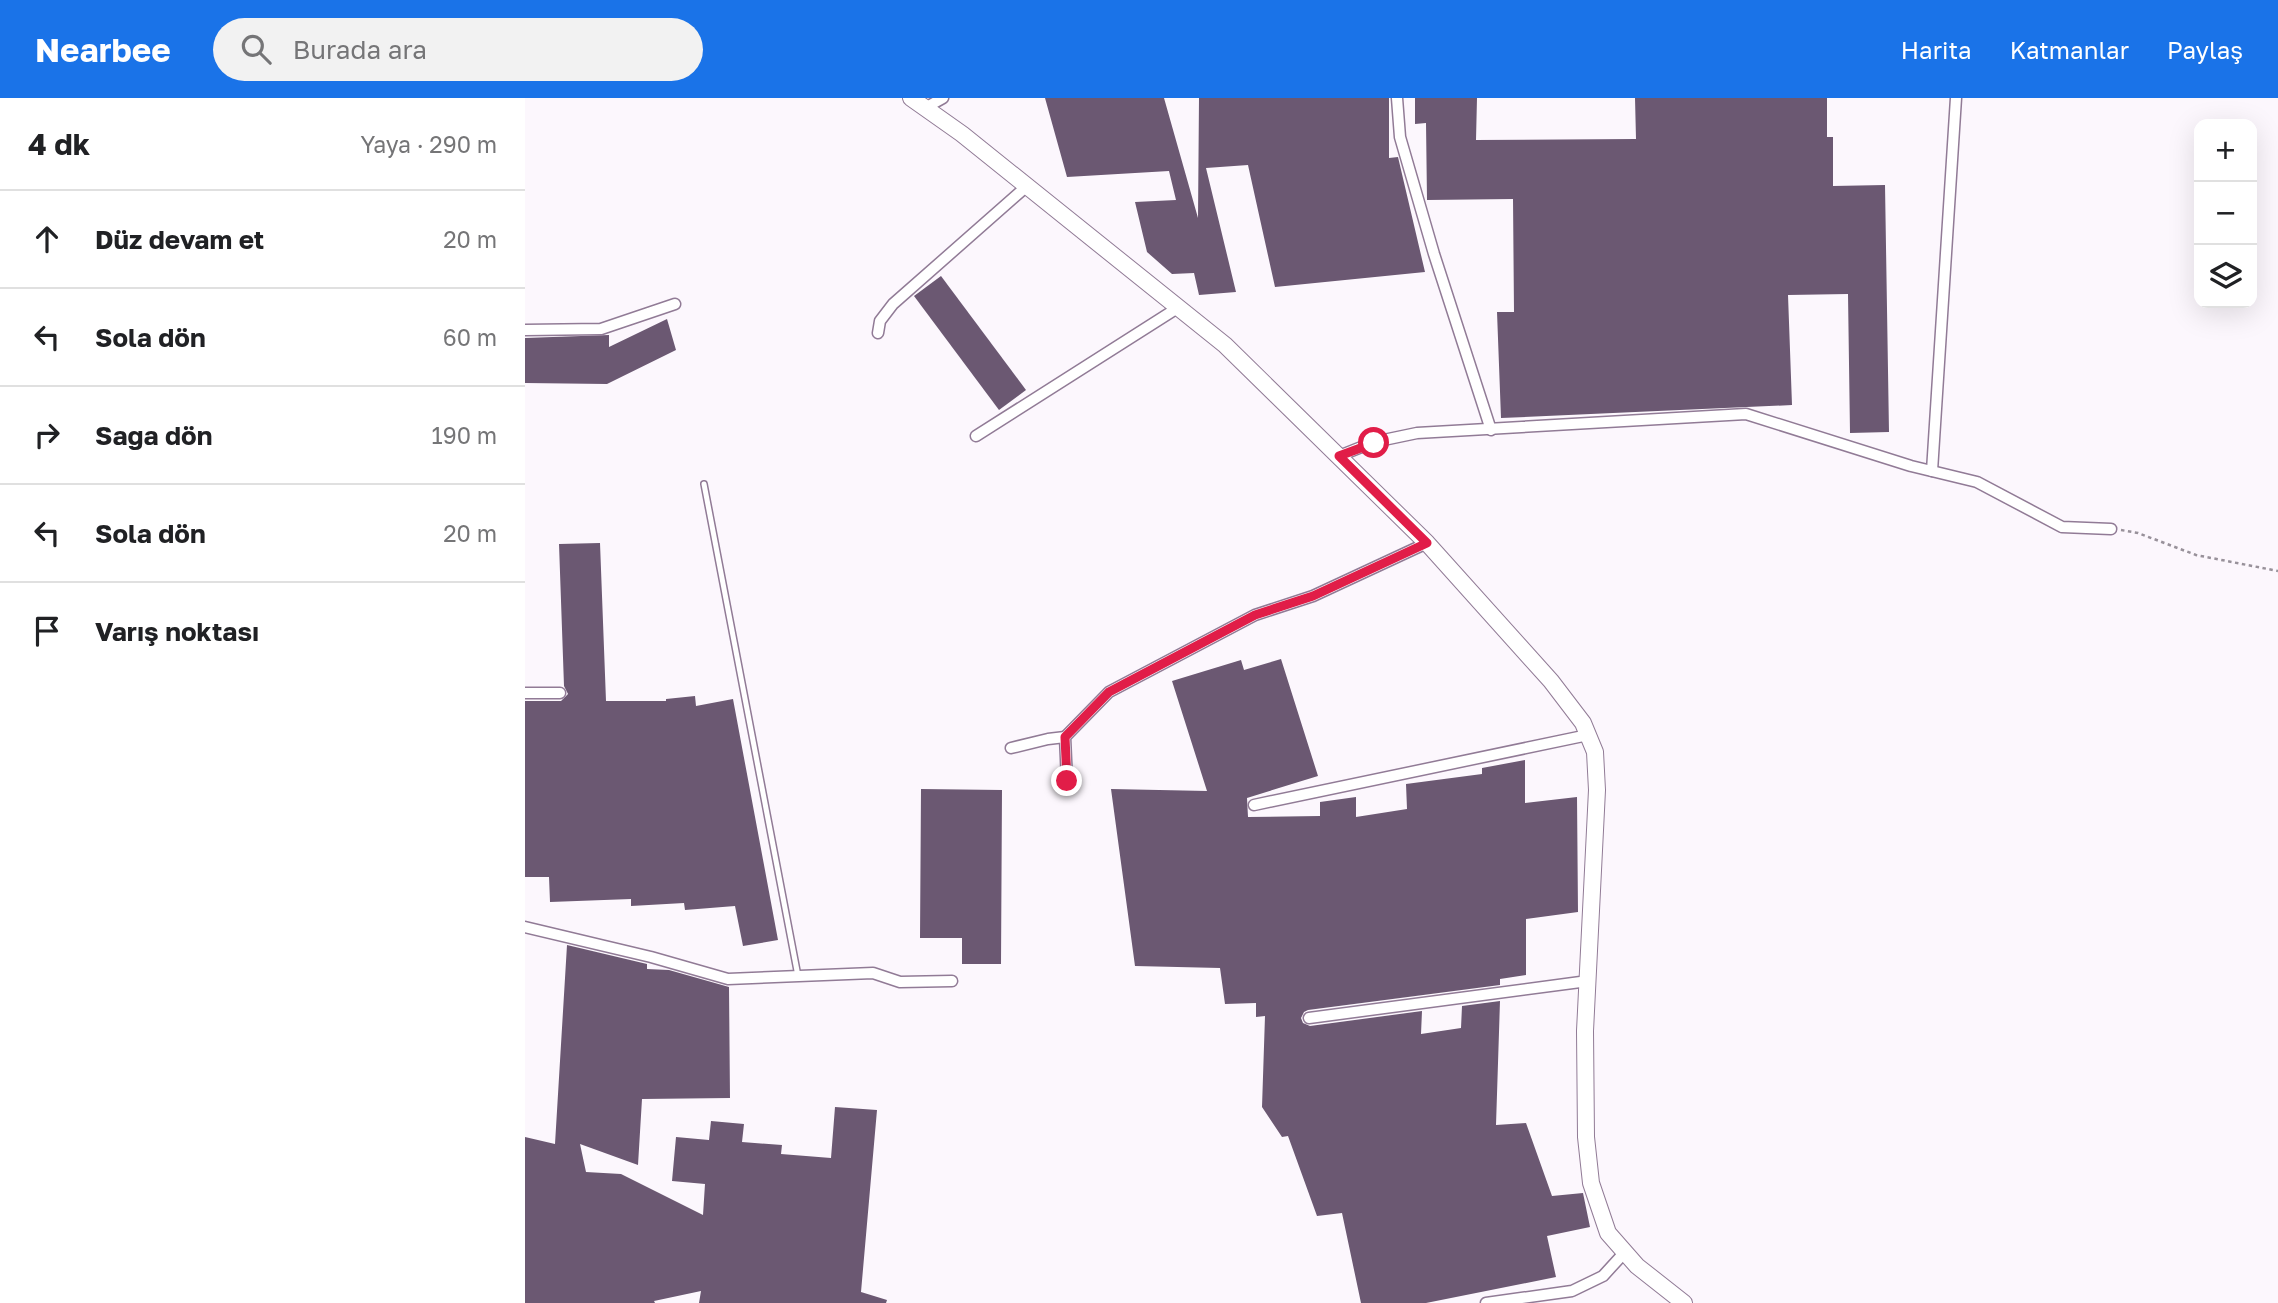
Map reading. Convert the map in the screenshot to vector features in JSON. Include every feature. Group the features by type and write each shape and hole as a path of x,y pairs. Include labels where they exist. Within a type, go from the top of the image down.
{"street":[{"path":"911,98 1027,186 1225,345 1427,543 1551,681 1583,723 1595,752 1597,790 1588,981 1586,1137 1591,1183 1608,1233 1637,1266 1684,1303"},
{"path":"925,108 943,98"},
{"path":"1397,98 1400,137 1434,254 1491,430"},
{"path":"1932,471 1956,98"},
{"path":"878,333 880,321 893,304 1027,186"},
{"path":"525,330 601,330 675,304"},
{"path":"976,436 1179,307"},
{"path":"1339,456 1374,443 1417,433 1746,414 1792,430 1977,482 2062,527 2111,529"},
{"path":"1011,748 1065,737 1109,692 1255,615 1313,596 1427,543"},
{"path":"525,693 560,693"},
{"path":"1254,805 1588,735"},
{"path":"1065,737 1067,781"},
{"path":"525,927 728,979 873,973 900,982 953,981"},
{"path":"1309,1018 1588,981"},
{"path":"1486,1303 1572,1291 1603,1276 1625,1252"}],"lane":[{"path":"704,484 798,976"}],"path":[{"path":"2111,529 2138,533 2196,555 2278,571"}],"building":[{"path":"1045,98 1164,98 1198,218 1199,98 1389,98 1389,158 1398,157 1425,272 1275,287 1248,165 1206,168 1236,292 1199,295 1194,273 1172,274 1147,252 1135,202 1176,200 1169,171 1067,177"},
{"path":"1415,98 1477,98 1476,140 1636,139 1635,98 1827,98 1827,137 1833,137 1833,186 1885,185 1889,432 1850,433 1848,294 1788,295 1792,405 1501,418 1497,312 1514,312 1513,199 1427,200 1426,123 1415,124"},
{"path":"941,276 1026,390 999,410 914,296"},
{"path":"667,319 676,350 607,384 525,383 525,338 609,335 609,347"},
{"path":"600,543 606,701 666,701 695,696 696,706 733,699 778,940 743,946 735,906 685,910 684,903 631,906 631,899 550,902 549,877 525,877 525,701 561,701 568,694 564,686 559,544"},
{"path":"1281,659 1318,776 1247,798 1248,817 1320,816 1320,802 1356,797 1356,817 1407,809 1406,784 1482,774 1482,768 1525,760 1525,803 1577,797 1578,912 1526,919 1526,975 1500,979 1500,985 1308,1010 1301,1018 1303,1023 1310,1026 1422,1011 1421,1034 1461,1028 1462,1006 1500,1001 1496,1125 1526,1123 1552,1196 1583,1193 1590,1227 1547,1236 1556,1277 1426,1303 1361,1303 1342,1213 1317,1216 1288,1136 1282,1137 1262,1107 1265,1016 1256,1017 1256,1003 1225,1004 1220,968 1135,966 1111,789 1207,791 1172,681 1241,660 1244,670"},
{"path":"921,789 1002,790 1001,964 962,964 962,938 920,938"},
{"path":"567,945 647,964 647,969 669,970 729,987 730,1098 642,1099 638,1165 580,1144 586,1172 621,1174 703,1215 705,1184 672,1181 676,1137 709,1140 711,1121 744,1124 742,1142 782,1145 781,1154 831,1158 835,1107 877,1110 861,1292 887,1300 886,1303 699,1303 701,1291 654,1301 655,1303 525,1303 525,1137 555,1144"}],"route":[{"path":"1067,781 1065,737 1109,692 1255,615 1313,596 1427,543 1339,456 1374,443"}]}
